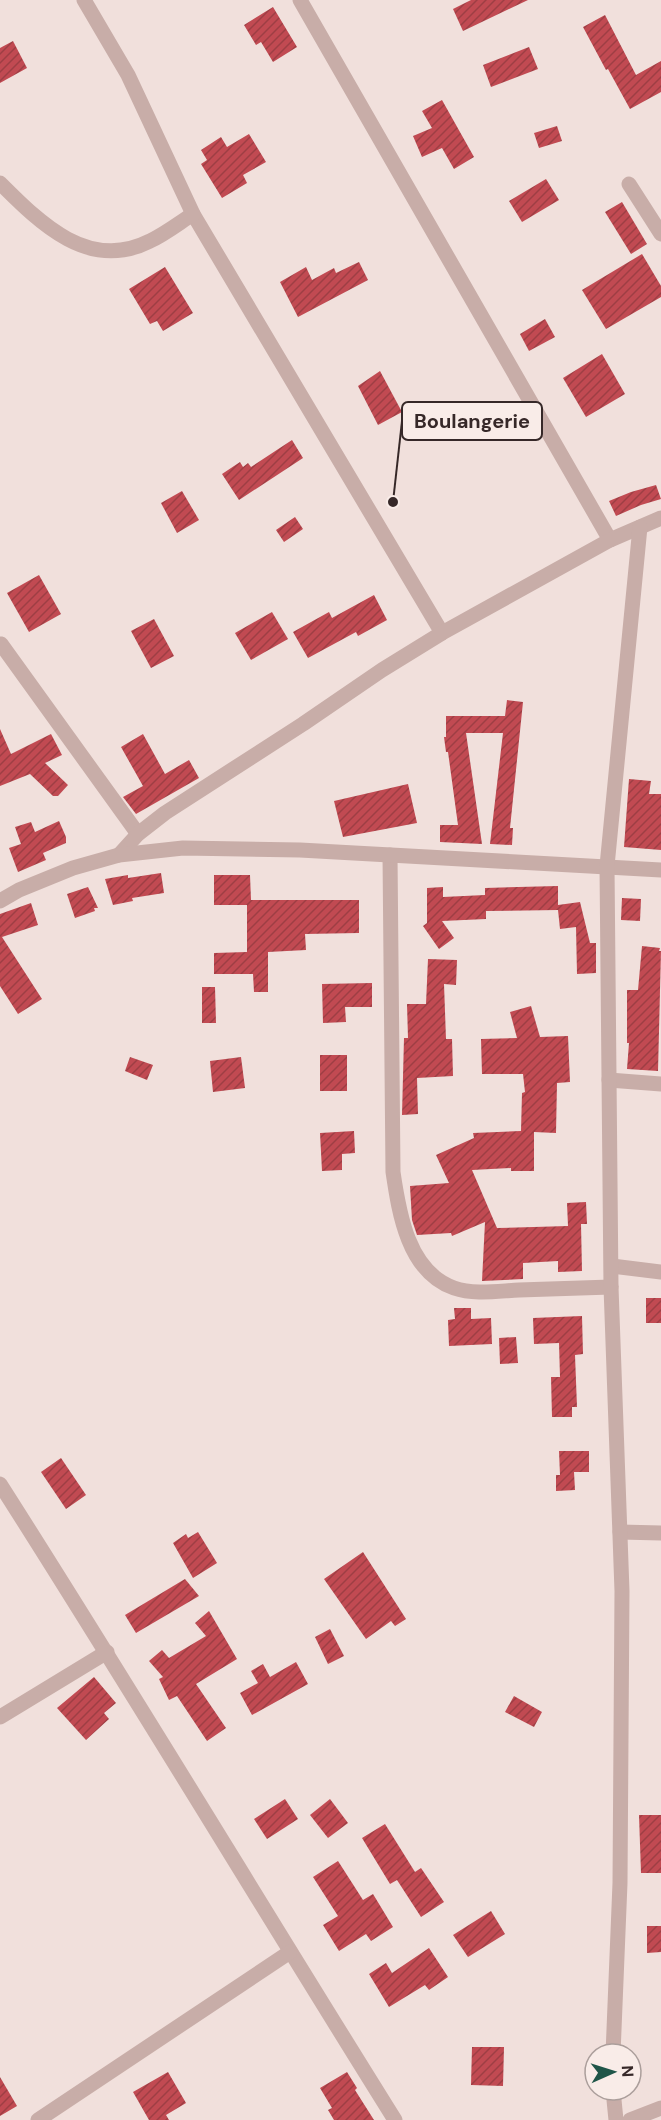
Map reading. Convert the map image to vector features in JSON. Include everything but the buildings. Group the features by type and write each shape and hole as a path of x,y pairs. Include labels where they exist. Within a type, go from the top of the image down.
{"street":[{"path":"84,0 128,75 194,214 442,633"},
{"path":"300,0 610,540"},
{"path":"0,183 29,212 59,235 82,246 103,252 122,251 150,242 194,214"},
{"path":"629,184 661,234"},
{"path":"119,855 138,834 190,796 303,724 382,669 610,540 661,518"},
{"path":"613,2042 620,1883 620,1532 611,1287 607,866 640,527"},
{"path":"1,644 138,834"},
{"path":"0,901 73,868 119,855 183,848 300,850 661,870"},
{"path":"390,855 393,1172 405,1233 420,1261 440,1281 456,1288 483,1292 611,1287"},
{"path":"609,1080 661,1084"},
{"path":"612,1266 661,1272"},
{"path":"0,1484 107,1652 395,2120"},
{"path":"620,1532 661,1533"},
{"path":"0,1717 107,1652"},
{"path":"38,2120 290,1952"},
{"path":"614,2102 616,2120"},
{"path":"630,2120 661,2108"}],"place":[{"name":"Boulangerie","path":"393,502"}]}
